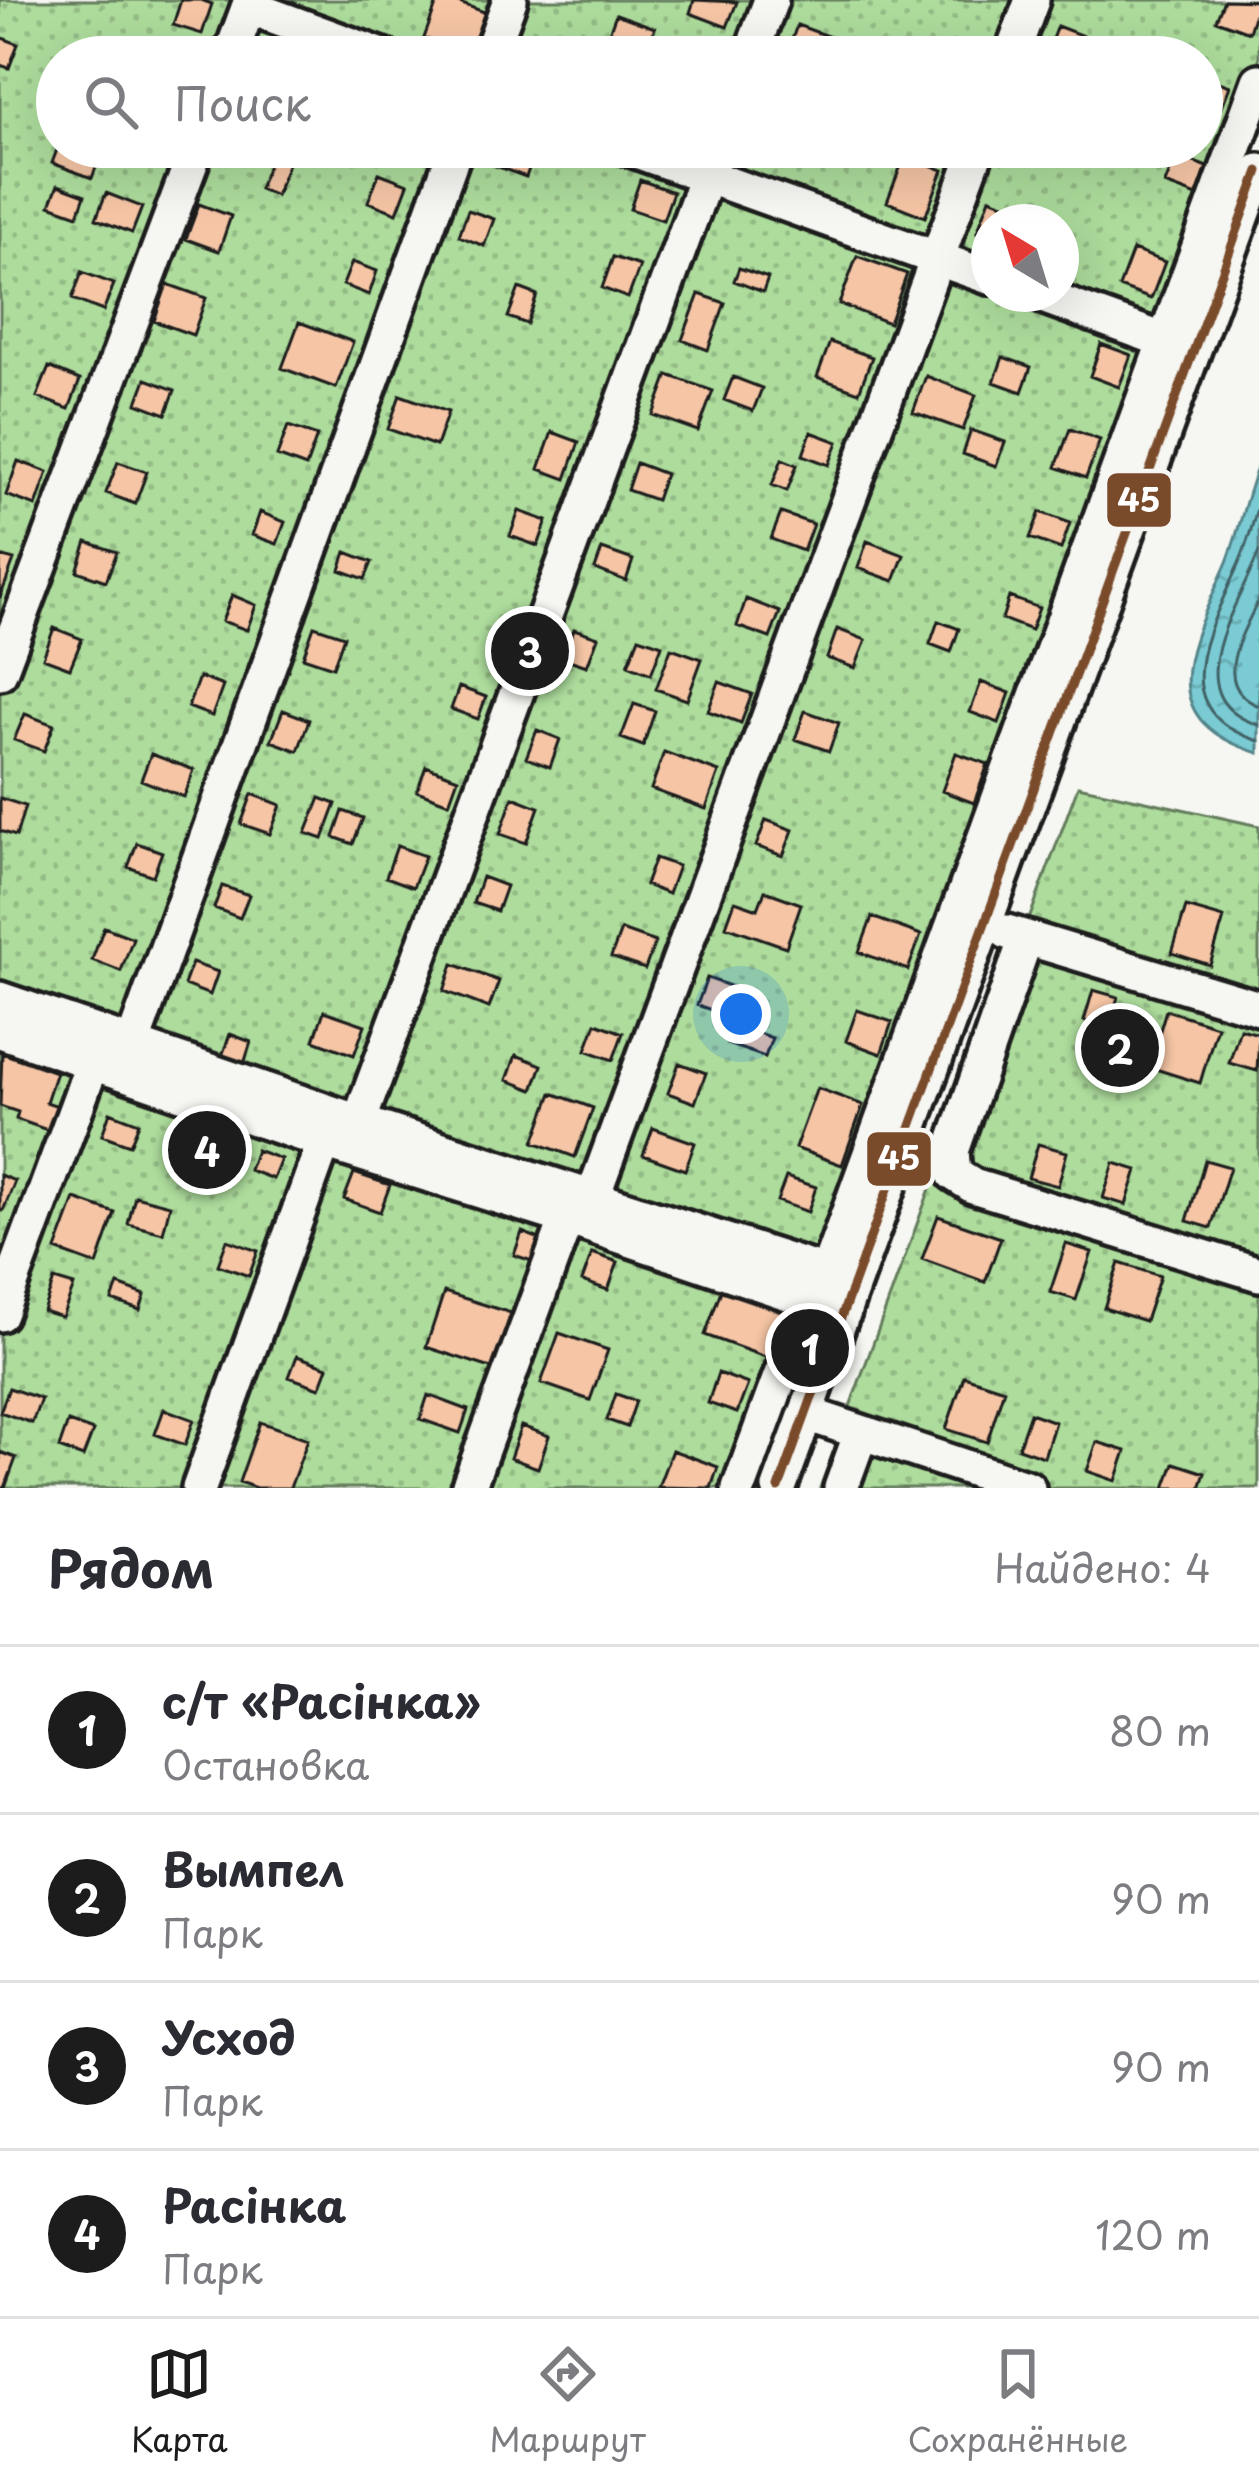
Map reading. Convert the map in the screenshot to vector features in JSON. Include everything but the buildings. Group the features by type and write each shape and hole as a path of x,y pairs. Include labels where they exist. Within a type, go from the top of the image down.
{"street":[{"path":"497,36 511,0"},
{"path":"758,36 771,0"},
{"path":"1019,36 1032,0"},
{"path":"238,36 250,4 332,36"},
{"path":"779,1488 807,1414 833,1292 1163,340 1259,81"},
{"path":"0,672 188,168"},
{"path":"132,1045 448,168"},
{"path":"359,1122 709,168"},
{"path":"725,168 971,270"},
{"path":"468,1488 580,1207 970,168"},
{"path":"739,1488 833,1292 982,924 1259,171"},
{"path":"1079,309 1163,340"},
{"path":"982,924 1259,1008"},
{"path":"1026,938 952,1151 954,1174 973,1186 1259,1274"},
{"path":"0,999 359,1122 580,1207 833,1292"},
{"path":"0,1031 324,1142 580,1207"},
{"path":"0,1314 93,1062"},
{"path":"199,1488 324,1142"},
{"path":"807,1414 1028,1488"},
{"path":"841,1488 861,1433"}],"green space":[{"path":"0,0 1259,0 1259,101 756,1488 0,1488"},
{"path":"1078,786 1259,826 1259,1488 820,1488"}],"water":[{"path":"1259,463 1259,753 1223,738 1201,720 1189,698 1188,673 1192,647 1232,550"}],"transit line":[{"name":"45","path":"779,1488 1259,171"}],"place":[{"name":"Усход","path":"530,651"},
{"name":"Вымпел","path":"1120,1048"},
{"name":"Расінка","path":"207,1150"},
{"name":"с/т «Расінка»","path":"810,1348"}]}
